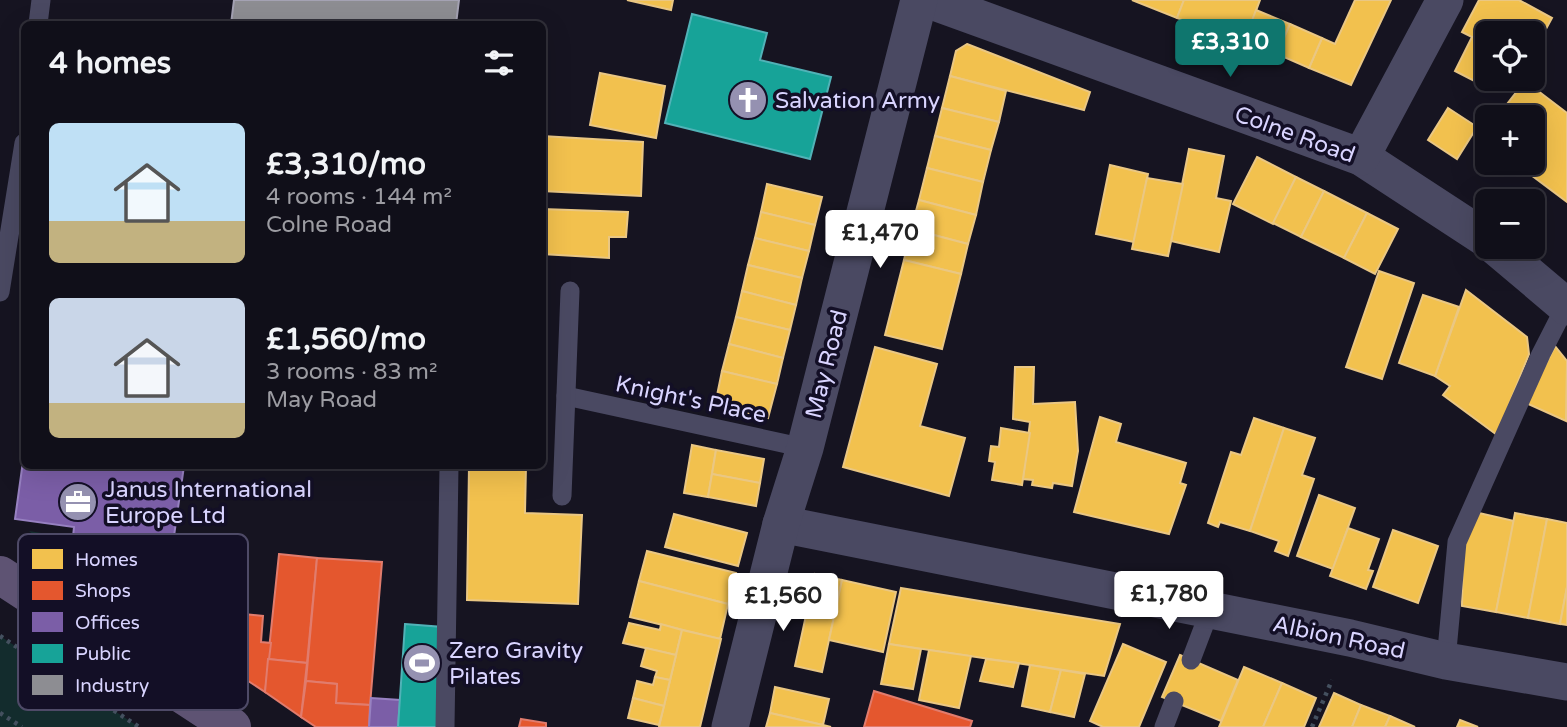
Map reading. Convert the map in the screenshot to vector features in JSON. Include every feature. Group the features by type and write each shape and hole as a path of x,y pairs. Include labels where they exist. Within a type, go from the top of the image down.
{"main road":[{"path":"0,575 18,587"},
{"path":"206,710 232,727"}],"street":[{"name":"May Road","path":"730,727 781,524 805,448 919,0"},
{"name":"Colne Road","path":"929,0 1362,157 1475,231"},
{"path":"1362,157 1445,0"},
{"path":"1510,259 1566,306"},
{"name":"Albion Road","path":"781,524 1350,638 1446,661 1567,682"}],"lane":[{"path":"38,21 41,0"},
{"path":"0,292 21,182"},
{"path":"562,496 570,292"},
{"path":"1446,661 1457,542 1536,365 1566,306"},
{"name":"Knight's Place","path":"566,396 805,448"},
{"path":"445,727 449,469"},
{"path":"1191,660 1210,610"},
{"path":"1164,727 1174,701"}],"path":[{"path":"0,636 18,648"},
{"path":"1312,727 1350,638"},
{"path":"113,710 139,727"},
{"path":"0,713 22,727"}],"green space":[{"path":"0,636 18,648 18,710 113,710 139,727 0,727"}],"building: Homes":[{"path":"627,0 673,0 671,10"},
{"path":"1132,0 1184,0 1177,18"},
{"path":"1184,0 1260,0 1244,43 1177,18"},
{"path":"1355,0 1391,0 1351,85 1309,68 1322,38 1335,44"},
{"path":"1479,0 1519,0 1552,18 1545,31 1545,21 1475,21 1475,81 1455,71 1472,37 1462,32"},
{"path":"1256,10 1290,24 1277,54 1245,39"},
{"path":"1290,24 1322,38 1309,68 1277,54"},
{"path":"967,44 1090,92 1084,110 950,76 956,51"},
{"path":"600,73 665,86 656,138 590,125"},
{"path":"950,76 1006,91 999,122 942,108"},
{"path":"1517,91 1538,91 1567,113 1567,202 1531,175 1545,175 1545,105 1506,105"},
{"path":"942,108 999,122 991,150 935,136"},
{"path":"1448,108 1475,126 1475,130 1457,159 1428,140"},
{"path":"546,136 643,142 641,196 546,191"},
{"path":"935,136 991,150 983,182 927,168"},
{"path":"1189,149 1224,156 1216,198 1231,201 1219,252 1171,241"},
{"path":"1257,157 1296,177 1273,224 1233,204"},
{"path":"1110,165 1148,174 1134,242 1096,234"},
{"path":"927,168 983,182 976,215 919,200"},
{"path":"1296,177 1324,191 1301,237 1273,223"},
{"path":"1147,178 1183,184 1168,256 1132,249"},
{"path":"767,184 822,197 815,225 761,212"},
{"path":"1324,191 1367,213 1344,258 1301,237"},
{"path":"919,200 976,215 968,244 911,229"},
{"path":"546,209 628,212 626,237 609,237 609,258 546,254"},
{"path":"761,212 815,225 809,251 755,238"},
{"path":"1367,213 1398,229 1375,274 1344,258"},
{"path":"911,229 968,244 961,274 904,260"},
{"path":"755,238 809,251 802,278 748,265"},
{"path":"904,260 961,274 942,349 885,335"},
{"path":"748,265 802,278 796,305 742,291"},
{"path":"1379,271 1414,283 1382,379 1346,367"},
{"path":"1466,290 1527,337 1529,354 1497,435 1443,395 1450,386 1435,376"},
{"path":"742,291 796,305 790,330 736,317"},
{"path":"1423,295 1459,307 1435,376 1399,363"},
{"path":"736,317 790,330 783,358 729,344"},
{"path":"729,344 783,358 777,384 722,371"},
{"path":"1555,346 1567,361 1566,421 1526,403"},
{"path":"875,347 937,364 920,426 965,438 949,496 843,467"},
{"path":"1015,367 1034,367 1033,404 1075,402 1078,451 1072,486 1053,483 1052,488 1032,485 1033,480 1023,479 1030,422 1013,419"},
{"path":"722,371 777,384 768,418 715,405"},
{"path":"1100,417 1121,424 1116,442 1186,463 1180,483 1186,485 1169,534 1074,512"},
{"path":"1254,418 1284,428 1250,531 1220,522 1218,527 1208,523 1231,452 1241,455"},
{"path":"1001,428 1030,433 1022,485 992,480 995,462 989,461 991,446 999,447"},
{"path":"1284,428 1315,438 1302,475 1314,479 1288,556 1275,551 1279,541 1250,531"},
{"path":"692,445 716,450 708,497 684,493"},
{"path":"716,450 764,459 760,483 712,474"},
{"path":"469,469 526,469 525,513 582,515 578,604 467,600"},
{"path":"712,474 760,483 756,506 708,497"},
{"path":"1319,495 1355,508 1333,569 1297,556"},
{"path":"1479,513 1514,521 1496,612 1462,606 1463,542"},
{"path":"1515,513 1547,519 1528,618 1496,612"},
{"path":"674,514 747,533 738,566 665,547"},
{"path":"1547,519 1567,523 1567,587 1560,624 1528,618"},
{"path":"1348,528 1379,539 1368,570 1373,571 1366,589 1330,576"},
{"path":"1393,530 1438,546 1418,603 1373,587"},
{"path":"647,551 736,573 728,604 639,581"},
{"path":"815,574 842,580 822,672 795,666"},
{"path":"842,580 896,592 883,652 829,640"},
{"path":"639,581 728,604 720,639 630,617"},
{"path":"1567,587 1567,625 1560,624"},
{"path":"901,588 1120,624 1104,676 889,644"},
{"path":"629,623 660,630 661,624 682,630 676,655 623,643"},
{"path":"682,630 721,639 700,727 659,727"},
{"path":"889,644 921,649 913,689 881,684"},
{"path":"1123,644 1166,662 1139,727 1103,727 1090,721"},
{"path":"646,648 676,655 670,680 655,677 657,671 641,666"},
{"path":"929,650 971,656 959,708 919,700"},
{"path":"1180,655 1238,680 1221,721 1162,697"},
{"path":"986,659 1019,663 1013,687 980,681"},
{"path":"1030,665 1061,670 1050,712 1022,706"},
{"path":"1244,667 1282,683 1263,727 1219,727"},
{"path":"1061,670 1085,674 1074,717 1050,712"},
{"path":"655,677 670,680 664,706 633,698 637,681 653,685"},
{"path":"1282,683 1316,698 1304,727 1263,727"},
{"path":"775,687 829,699 823,725 770,713"},
{"path":"1334,693 1361,705 1352,727 1319,727"},
{"path":"633,698 664,706 659,725 628,718"},
{"path":"1361,705 1390,716 1385,727 1352,727"},
{"path":"770,713 823,725 831,727 766,727"},
{"path":"1390,716 1415,727 1385,727"},
{"path":"1460,720 1478,727 1457,727"}],"building: Shops":[{"path":"279,554 317,558 307,663 268,659"},
{"path":"317,558 382,562 370,705 336,703 337,684 306,681"},
{"path":"248,614 263,616 261,642 271,643 265,692 248,681"},
{"path":"268,659 307,663 301,717 265,692"},
{"path":"306,681 337,684 336,703 370,705 369,727 316,727 301,717"},
{"path":"874,691 972,721 970,727 864,727"},
{"path":"521,719 546,723 546,727 519,727"}],"building: Offices":[{"path":"22,469 184,469 174,534 73,534 74,527 15,519"},
{"path":"371,698 400,700 398,727 369,727"}],"building: Public":[{"name":"Salvation Army","path":"692,14 767,33 760,60 831,77 810,159 665,123"},
{"name":"Zero Gravity Pilates","path":"405,624 443,627 439,727 398,727"}],"building: Industry":[{"path":"234,0 459,0 456,21 231,21"}],"place":[{"name":"Salvation Army","path":"748,100"},
{"name":"Janus International Europe Ltd","path":"78,502"},
{"name":"Zero Gravity Pilates","path":"422,663"}]}
